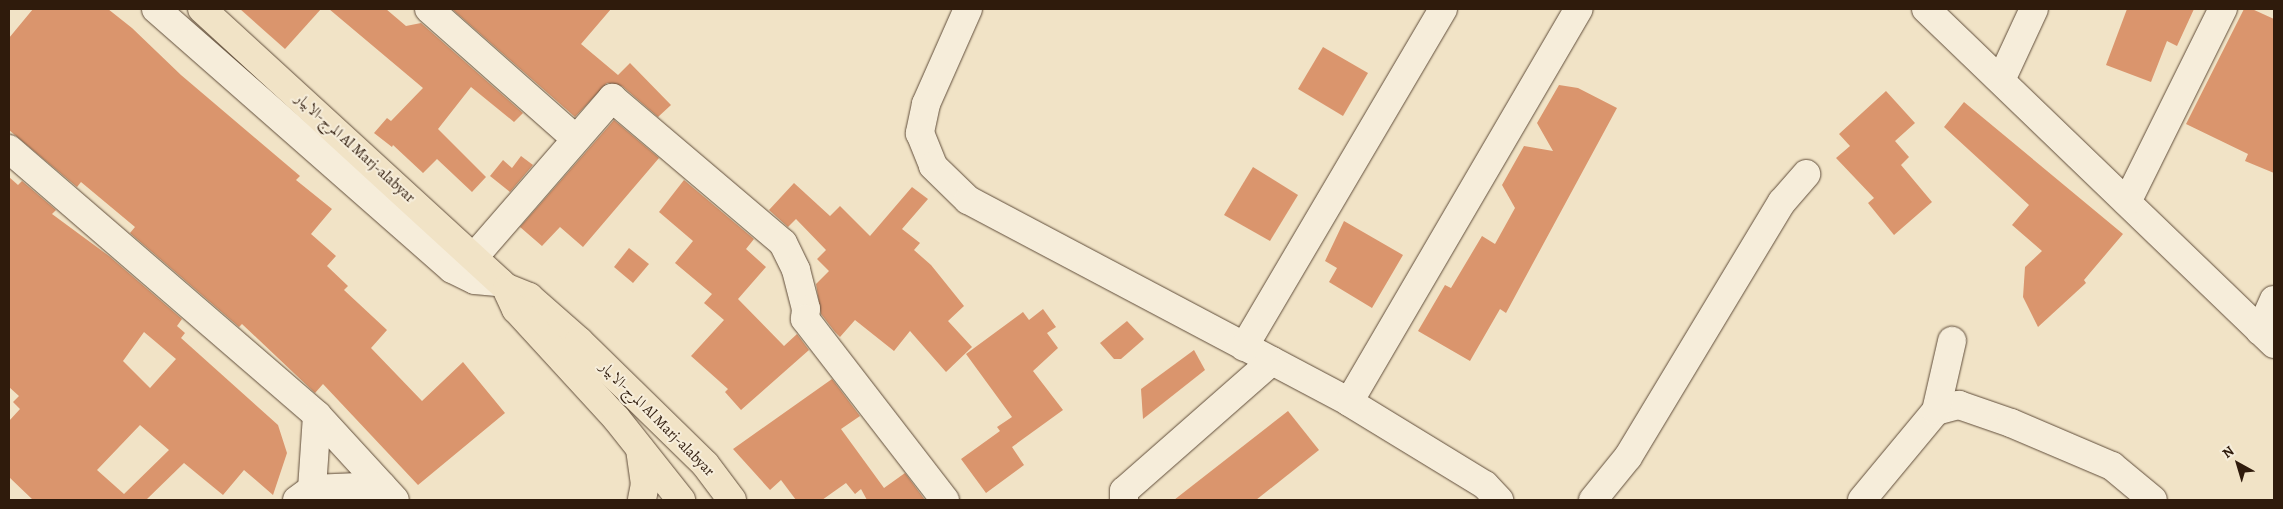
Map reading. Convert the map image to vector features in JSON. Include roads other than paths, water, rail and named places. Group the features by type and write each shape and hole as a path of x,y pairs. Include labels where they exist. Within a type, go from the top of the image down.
{"main road":[{"name":"المرج-الابيار Al Marj-alabyar","path":"202,9 503,285 516,309 639,448 672,497"},
{"name":"المرج-الابيار Al Marj-alabyar","path":"503,285 530,297 579,341 705,464 720,496"},
{"path":"639,448 645,484 642,500"},
{"path":"672,497 705,464"}],"street":[{"path":"156,9 452,269 475,280 503,285"},
{"path":"429,9 576,139"},
{"path":"968,9 924,114 920,133 933,166 968,200 1348,402 1485,485 1499,500"},
{"path":"1244,347 1443,9"},
{"path":"1348,402 1579,9"},
{"path":"1926,9 2267,338"},
{"path":"2001,80 2034,9"},
{"path":"2127,202 2222,9"},
{"path":"474,257 612,98 783,243 796,270 806,309 805,319 945,500"},
{"path":"9,149 317,415 389,493"},
{"path":"1593,500 1628,457 1782,202 1806,174"},
{"path":"2267,338 2274,300"},
{"path":"1862,500 1936,411 1944,389 1952,341"},
{"path":"1124,500 1124,491 1272,361"},
{"path":"1936,411 1959,405 2011,422 2112,466 2153,500"},
{"path":"317,415 305,495 389,493"}]}
